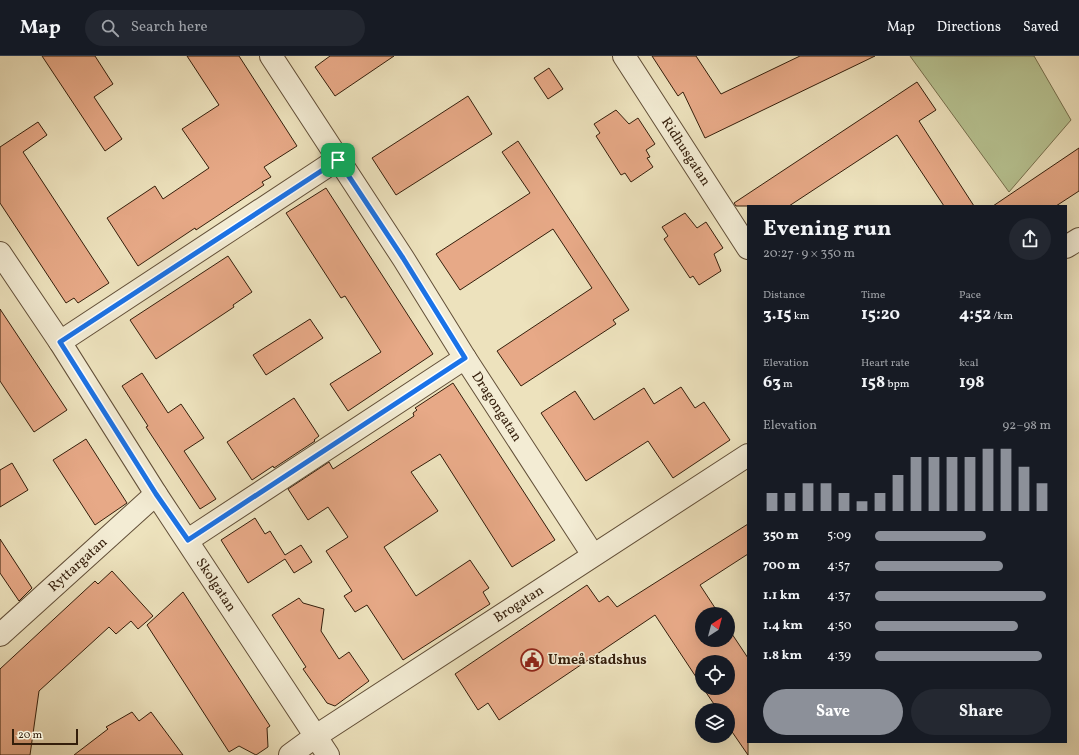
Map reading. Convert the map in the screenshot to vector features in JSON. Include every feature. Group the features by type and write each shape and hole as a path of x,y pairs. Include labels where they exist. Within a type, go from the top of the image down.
{"street":[{"name":"Dragongatan","path":"271,56 403,258 465,358 593,555"},
{"name":"Ridhusgatan","path":"624,56 747,246"},
{"path":"60,342 338,160"},
{"path":"1067,246 1079,239"},
{"name":"Skolgatan","path":"0,253 60,342 156,494 188,540 328,755"},
{"path":"188,540 465,358"},
{"name":"Brogatan","path":"290,755 316,736 747,456"},
{"name":"Ryttargatan","path":"0,636 156,494"}],"green space":[{"path":"910,56 1034,56 1071,120 1009,192"}],"building":[{"path":"42,56 95,56 113,84 94,97 122,139 105,151"},
{"path":"187,56 239,56 297,146 264,167 271,177 262,182 264,185 138,266 107,218 155,186 163,199 209,168 182,129 219,105"},
{"path":"330,56 394,56 335,96 315,67"},
{"path":"652,56 696,56 721,94 800,56 875,56 705,138 683,92 678,96"},
{"path":"549,68 563,89 548,99 534,78"},
{"path":"917,82 936,110 919,121 973,205 943,205 897,135 791,205 736,206 734,203"},
{"path":"468,96 492,134 396,195 372,158"},
{"path":"616,110 629,124 638,118 655,144 646,150 650,157 647,158 653,167 631,182 625,173 621,175 596,136 600,133 594,124"},
{"path":"38,122 47,135 23,152 109,283 78,303 74,298 66,303 0,203 0,147"},
{"path":"518,141 629,310 613,320 616,324 521,386 497,351 592,288 553,229 460,290 436,254 530,193 502,152"},
{"path":"1079,148 1079,191 1058,205 994,205"},
{"path":"326,188 433,354 348,411 330,384 381,352 345,296 341,298 286,213"},
{"path":"685,213 697,228 706,222 723,248 714,254 721,271 699,285 693,276 690,278 664,239 668,236 662,227"},
{"path":"228,256 252,292 233,305 234,307 156,359 130,320"},
{"path":"0,309 67,410 34,432 0,381"},
{"path":"310,319 323,338 266,375 253,355"},
{"path":"142,373 168,413 181,404 204,438 184,451 216,499 200,509 146,427 148,426 122,386"},
{"path":"453,383 555,540 512,567 440,454 411,472 438,511 384,547 416,596 470,560 489,588 483,592 490,604 403,660 367,605 355,612 344,596 352,591 326,551 348,537 328,507 308,520 288,489 329,462 333,469 414,416 413,413 417,410 415,408"},
{"path":"681,387 695,408 704,402 730,440 673,478 648,441 586,481 541,413 575,391 594,420 644,388 654,404"},
{"path":"294,398 319,436 314,440 315,441 274,468 273,466 252,480 227,442"},
{"path":"86,439 127,503 95,525 53,460"},
{"path":"12,463 28,490 0,507 0,470"},
{"path":"255,518 265,534 270,531 285,555 301,545 312,562 294,573 285,559 248,583 221,540"},
{"name":"Umeå stadshus","path":"747,525 747,555 700,585 714,607 695,607 695,647 735,647 735,638 747,656 748,755 735,736 735,703 713,703 708,695 735,695 735,655 695,655 695,675 655,615 499,720 488,703 478,710 455,674 587,585 599,602 608,596 617,607"},
{"path":"0,539 32,588 19,601 0,573"},
{"path":"112,571 153,616 138,629 131,621 116,634 109,627 39,691 30,755 0,755 0,669 95,581 98,584"},
{"path":"183,592 270,726 267,728 268,747 256,755 239,746 229,752 147,625"},
{"path":"299,598 303,603 324,609 321,631 339,659 349,652 369,681 335,706 327,703 303,669 306,667 272,615"},
{"path":"132,712 139,721 151,712 183,755 74,755 108,729 106,727"}],"place":[{"name":"Umeå stadshus","path":"532,660"}],"route":[{"path":"338,160 403,258 465,358 188,540 156,494 60,342 338,160"}]}
